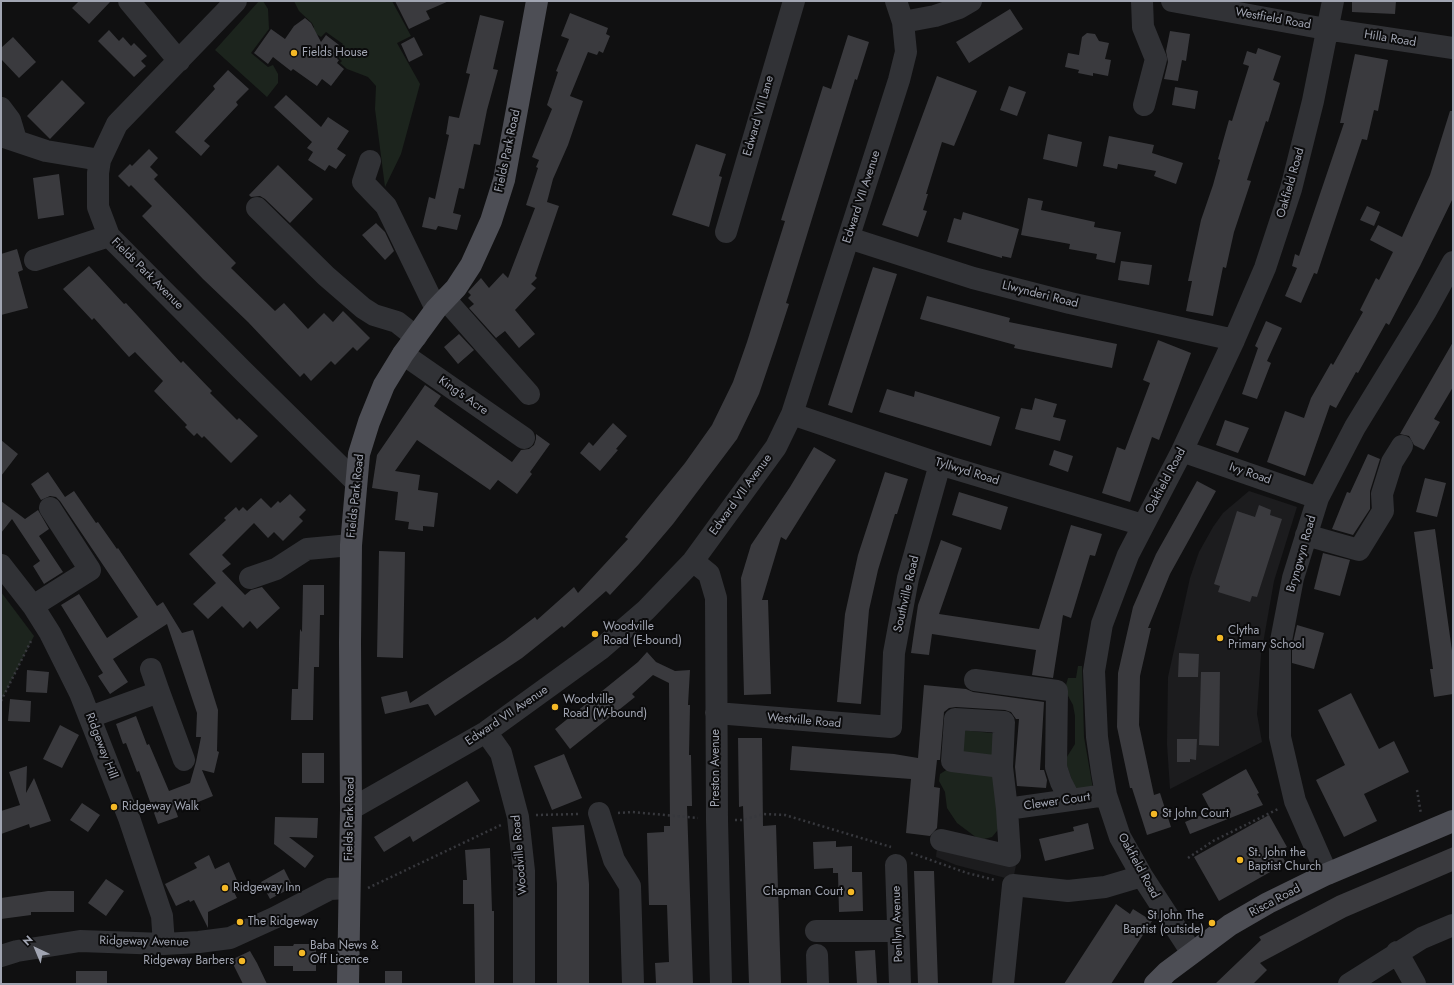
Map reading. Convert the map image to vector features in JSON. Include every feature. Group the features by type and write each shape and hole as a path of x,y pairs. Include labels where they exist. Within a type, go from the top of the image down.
{"main road":[{"name":"Fields Park Road","path":"348,984 351,809 350,642 352,545 359,454 369,422 384,386 409,345 440,304 456,288 471,265 491,221 504,180 537,1"},
{"name":"Risca Road","path":"1155,984 1167,972 1230,925 1268,903 1327,874 1453,821"}],"street":[{"path":"129,1 179,61"},
{"name":"Fields Park Avenue","path":"236,1 117,124 100,160 98,173 98,207 109,236 356,482"},
{"name":"Edward VII Lane","path":"726,232 794,1"},
{"name":"Edward VII Avenue","path":"351,809 486,732 602,648 646,610 693,561 776,447 792,414 849,238 906,52 903,22 896,1"},
{"path":"903,22 935,16 959,8 971,1"},
{"path":"1142,1 1143,27 1156,59 1144,105"},
{"name":"Westfield Road","path":"1172,1 1326,29"},
{"name":"Oakfield Road","path":"1192,953 1142,876 1120,837 1106,795 1097,737 1094,671 1102,624 1128,555 1182,450 1234,340 1265,268 1291,189 1313,101 1326,29 1333,1"},
{"name":"Hilla Road","path":"1326,29 1453,48"},
{"path":"1,108 10,120 8,138 46,151 100,160"},
{"path":"370,161 363,182 386,206 440,304 529,394"},
{"name":"King's Acre","path":"257,208 326,276 363,308 374,315 397,322 409,345 524,438"},
{"path":"35,260 109,236"},
{"name":"Llwynderi Road","path":"849,238 980,280 1070,303 1234,340"},
{"name":"Bryngwyn Road","path":"1327,874 1295,800 1280,737 1280,646 1293,578 1318,498 1354,427 1426,311 1453,262"},
{"name":"Tyllwyd Road","path":"792,414 940,464 1143,525"},
{"path":"1306,534 1360,550 1383,511 1382,494 1392,462 1402,446"},
{"name":"Ivy Road","path":"1182,450 1318,498"},
{"name":"Southville Road","path":"891,728 894,653 908,578 940,464"},
{"path":"38,613 90,570 50,508"},
{"path":"250,578 276,569 307,549 352,545"},
{"name":"Preston Avenue","path":"693,561 709,574 716,598 717,820 721,984"},
{"name":"Ridgeway Hill","path":"1,565 38,613 66,662 90,717 128,818 162,916 164,944"},
{"path":"151,669 184,760"},
{"path":"975,680 1057,691 1056,767 1070,800"},
{"path":"90,717 159,692"},
{"name":"Westville Road","path":"716,713 891,728"},
{"name":"Woodville Road","path":"486,732 500,753 518,817 524,871 524,984"},
{"name":"Clewer Court","path":"941,840 1010,856 1007,809 1002,767"},
{"name":"Clewer Court","path":"1007,809 1106,795"},
{"path":"599,813 614,860 630,886 633,984"},
{"name":"Penllyn Avenue","path":"899,855 898,930 900,984"},
{"path":"1003,984 1013,884 1068,891 1105,887 1142,876"},
{"name":"Ridgeway Avenue","path":"1,956 17,951 80,941 164,944 230,938 274,918 330,889 349,892"},
{"path":"1349,984 1397,952 1422,938 1453,925"},
{"path":"816,931 898,930"},
{"path":"1397,952 1414,984"},
{"path":"817,955 818,984"}],"path":[{"path":"1,701 38,613"},
{"path":"1417,790 1421,815"},
{"path":"1188,858 1213,841 1295,800"},
{"path":"717,820 743,820 763,814 785,815 899,855 1013,884"},
{"path":"349,892 518,817"}],"shaded area":[{"path":"259,1 263,1 268,9 269,29 251,53 268,67 273,65 278,74 278,83 267,97 215,50"},
{"path":"294,1 392,1 411,36 397,43 420,84 401,154 385,187 375,109 376,86 368,77 347,69 340,63 342,61 339,58 341,55 337,51 343,44 326,32 321,37 312,31 314,27 312,23 299,11"},
{"name":"Clytha Primary School","path":"1249,491 1297,507 1274,581 1261,655 1257,714 1262,742 1170,789 1167,744 1168,677 1190,578 1199,552 1213,527 1223,513"},
{"path":"1,592 34,636 1,701"},
{"path":"1078,666 1082,666 1084,737 1093,789 1077,795 1065,760 1075,744 1075,716 1073,705 1066,692 1066,685 1068,678 1076,678"},
{"path":"961,730 992,733 995,736 996,756 963,759"},
{"path":"948,769 993,774 1002,819 997,831 992,837 984,839 977,838 957,823 947,808 945,792 939,781 940,774"},
{"path":"937,847 1016,865 1013,880 956,865 936,857"}],"building":[{"path":"79,1 111,1 89,24 72,8"},
{"path":"395,1 449,1 426,11 430,19 409,29"},
{"path":"1352,1 1396,1 1395,14 1352,12"},
{"path":"1010,9 1023,29 969,63 956,42"},
{"path":"570,13 608,28 606,34 610,36 603,53 599,51 597,55 588,52 570,96 583,101 568,145 553,179 547,202 559,206 535,276 537,278 531,284 536,288 515,310 535,334 519,348 505,331 496,338 469,308 474,304 468,298 471,295 468,292 481,278 489,288 503,273 508,278 535,208 526,205 538,168 536,167 539,160 532,157 552,109 547,105 558,72 556,71 569,39 561,36"},
{"path":"480,15 504,21 493,69 498,70 487,110 480,145 474,144 464,189 459,188 453,213 461,215 457,230 438,226 436,230 422,227 429,197 435,199 449,135 446,134 449,116 459,118 470,74 466,73"},
{"name":"Fields House","path":"305,18 311,23 321,42 326,35 339,45 334,52 339,56 337,63 344,69 331,86 322,79 317,86 293,69 291,71 273,57 268,64 254,53 271,29 285,39 294,26"},
{"path":"109,30 119,41 123,37 131,46 134,43 147,56 141,61 146,66 134,77 98,41"},
{"path":"1170,31 1190,34 1186,61 1182,60 1178,81 1164,79 1168,62 1166,51"},
{"path":"1087,33 1095,34 1099,41 1109,43 1105,59 1111,60 1108,76 1093,73 1093,76 1078,73 1079,70 1065,67 1068,53 1079,55 1082,37"},
{"path":"848,35 869,42 857,80 855,79 786,303 789,304 776,344 759,394 737,439 673,524 610,595 606,591 564,628 562,626 522,658 435,716 428,704 385,714 381,697 407,691 410,703 505,640 535,617 537,620 574,587 578,593 628,539 625,537 685,463 712,425 733,382 747,342 785,221 781,220 823,86 831,89"},
{"path":"13,37 36,62 19,78 1,59 1,48"},
{"path":"414,37 423,55 409,62 401,44"},
{"path":"1258,48 1281,56 1273,80 1280,83 1268,122 1266,121 1247,180 1251,181 1234,232 1226,268 1223,267 1213,316 1186,311 1192,281 1188,281 1201,220 1220,160 1218,159 1229,120 1232,121 1249,66 1243,64 1247,51 1256,54"},
{"path":"1355,54 1388,60 1378,111 1374,110 1367,140 1362,139 1317,274 1314,273 1301,303 1285,296 1297,268 1292,266 1295,254 1299,256 1344,123 1340,123"},
{"path":"228,70 249,89 236,102 238,105 204,141 210,146 201,156 175,132 215,89 213,86"},
{"path":"937,76 977,91 954,146 942,142 926,194 928,194 923,210 927,211 918,237 882,225"},
{"path":"62,80 85,103 50,139 27,116"},
{"path":"1009,86 1026,92 1017,116 1000,110"},
{"path":"1175,87 1198,91 1195,109 1172,105"},
{"path":"286,95 321,127 328,117 349,131 337,149 346,155 336,169 329,165 325,171 308,160 313,152 307,148 312,142 274,107"},
{"path":"1450,111 1453,111 1453,198 1420,266 1389,325 1386,323 1358,373 1356,372 1336,408 1330,405 1305,476 1267,462 1285,411 1304,418 1311,398 1331,363 1333,365 1363,312 1360,310 1376,278 1379,280 1393,252 1370,240 1378,225 1402,237 1430,175"},
{"path":"1048,134 1082,142 1077,167 1043,159"},
{"path":"1109,136 1154,145 1152,153 1183,163 1176,184 1154,176 1156,171 1118,164 1117,169 1103,166"},
{"path":"696,144 726,154 719,176 722,177 709,227 672,215"},
{"path":"149,149 158,158 150,167 158,175 154,179 236,263 231,268 275,311 284,303 308,329 324,313 333,322 343,311 370,338 357,351 353,347 335,365 331,361 311,381 304,373 300,377 248,322 203,279 142,216 152,206 131,185 129,187 118,176 130,164 132,166"},
{"path":"278,165 313,199 290,223 265,199 260,196 251,197 249,195"},
{"path":"59,174 64,215 38,219 33,178"},
{"path":"1028,198 1043,201 1041,210 1095,222 1094,227 1121,232 1115,263 1096,259 1097,254 1069,249 1070,244 1021,235"},
{"path":"1367,206 1380,212 1374,226 1360,220"},
{"path":"963,212 1019,229 1011,258 1002,256 1002,258 947,242 954,218 961,220"},
{"path":"376,223 385,232 394,251 385,260 362,235"},
{"path":"17,249 23,270 18,272 28,308 1,315 1,254"},
{"path":"1121,261 1152,265 1149,285 1118,280"},
{"path":"89,266 124,304 126,303 181,363 183,361 212,391 210,393 237,420 239,418 258,436 231,463 204,436 202,438 197,433 194,436 185,427 187,425 154,391 163,381 135,352 129,357 94,318 92,320 63,289"},
{"path":"873,267 897,274 852,413 828,405"},
{"path":"927,296 1010,318 1009,322 1117,344 1112,368 1014,348 1015,345 920,319"},
{"path":"1266,321 1282,328 1267,361 1271,363 1257,399 1242,394 1258,348 1255,346"},
{"path":"459,334 474,350 458,364 444,347"},
{"path":"1158,340 1191,353 1159,440 1152,437 1130,502 1102,493 1117,447 1125,450 1150,383 1143,380"},
{"path":"1453,342 1453,387 1434,419 1440,422 1424,450 1414,445 1409,436 1400,434"},
{"path":"425,385 441,396 434,406 512,462 521,450 529,449 534,445 536,434 550,444 530,472 532,474 517,494 498,480 490,490 417,440 395,471 420,475 418,490 438,493 434,527 423,526 423,531 408,529 409,522 395,520 398,492 372,488 377,455"},
{"path":"887,389 914,397 915,391 1000,417 991,446 879,412"},
{"path":"1035,398 1057,404 1053,417 1066,420 1060,441 1015,429 1021,408 1032,410"},
{"path":"1225,420 1249,428 1238,453 1216,445"},
{"path":"613,423 627,436 616,449 618,450 600,471 580,453 589,442 593,446"},
{"path":"1,440 18,454 1,476"},
{"path":"814,447 836,460 786,540 781,537 762,600 768,600 771,694 744,695 741,578 751,545 790,487"},
{"path":"1054,450 1073,456 1068,472 1049,465"},
{"path":"1368,454 1380,459 1370,491 1370,509 1353,535 1332,529 1347,492 1350,493"},
{"path":"48,472 65,497 74,491 96,523 98,522 117,549 118,548 157,606 163,602 182,633 193,630 218,710 217,751 219,752 214,773 202,770 213,796 176,811 178,817 158,824 139,771 137,772 126,743 123,744 116,724 136,716 147,745 149,744 169,791 190,783 201,737 196,737 197,713 167,624 113,659 128,682 110,694 98,676 103,673 61,605 79,594 107,638 138,617 60,501 56,497 50,496 41,500 31,484"},
{"path":"885,472 908,479 897,514 895,514 878,570 869,610 861,704 837,702 845,614 858,555"},
{"path":"1425,478 1446,483 1437,517 1416,512"},
{"path":"1197,481 1216,491 1170,574 1148,628 1151,628 1140,676 1139,725 1154,795 1160,793 1171,827 1147,835 1132,788 1130,788 1117,727 1118,673 1133,607 1156,554"},
{"path":"959,492 1008,507 1001,530 952,515"},
{"path":"290,494 306,510 299,517 303,521 283,541 274,532 268,538 254,523 222,555 231,564 222,571 245,595 251,590 262,587 280,608 257,629 250,621 243,628 222,606 208,619 193,604 216,583 189,554 226,520 224,518 236,507 239,511 243,507 247,511 261,498 271,508 278,501 280,503"},
{"path":"1,501 25,519 38,510 49,529 39,536 63,572 44,584 33,566 40,561 12,519 1,533"},
{"path":"1259,505 1271,510 1270,515 1282,519 1257,597 1252,596 1250,602 1218,592 1220,586 1214,584 1237,511 1255,517"},
{"path":"1071,525 1102,534 1095,556 1090,555 1071,618 1063,615 1053,678 1032,675 1036,650 932,634 929,655 911,653 918,605 941,540 962,548 939,614 1039,629"},
{"path":"1435,529 1453,658 1453,694 1434,697 1430,669 1433,669 1414,532"},
{"path":"379,551 405,552 403,658 377,657"},
{"path":"1323,553 1350,560 1340,596 1314,589"},
{"path":"303,585 324,585 324,615 320,615 319,667 314,667 313,720 291,720 292,689 298,689 300,629 302,632"},
{"path":"1297,625 1324,633 1314,669 1292,663 1292,647"},
{"path":"647,652 656,662 675,671 690,670 688,705 690,705 689,755 691,755 692,806 687,806 693,984 656,983 655,963 669,962 667,905 649,905 647,833 664,832 664,826 670,826 669,683 653,675 632,694 635,697 570,749 555,729 638,662"},
{"path":"1179,653 1199,654 1198,677 1178,677"},
{"path":"27,670 49,672 47,693 26,692"},
{"path":"1201,672 1220,672 1219,746 1199,745"},
{"path":"924,685 966,689 973,692 1044,702 1040,770 1044,770 1047,780 1046,788 1017,786 1015,767 1019,719 1016,719 1011,712 1005,710 956,707 949,708 944,712 940,760 937,760 934,787 940,788 937,828 930,836 906,833 911,779 790,770 792,746 894,754 918,758"},
{"path":"1351,693 1379,749 1394,741 1409,772 1364,794 1377,821 1344,837 1316,780 1345,765 1318,710"},
{"path":"10,699 31,701 30,722 8,721"},
{"path":"60,725 79,735 62,768 43,759"},
{"path":"738,738 762,738 763,826 776,825 781,984 749,984 743,806 739,807"},
{"path":"1177,739 1197,739 1196,760 1190,759 1190,762 1177,762"},
{"path":"302,753 324,753 324,783 302,783"},
{"path":"564,754 582,798 552,810 534,766"},
{"path":"27,766 26,793 34,778 51,821 30,828 29,824 1,834 1,811 20,805 9,772"},
{"path":"1246,769 1259,793 1257,794 1263,805 1190,834 1185,822 1211,811 1202,794"},
{"path":"467,781 480,801 413,842 410,836 384,852 374,837"},
{"path":"82,803 100,815 88,832 70,820"},
{"name":"St. John the Baptist Church","path":"1269,815 1287,847 1279,851 1286,863 1219,901 1194,857"},
{"path":"275,817 318,818 317,838 289,837 314,856 305,868 274,844"},
{"path":"1088,823 1094,849 1045,861 1039,839 1074,831 1073,827"},
{"path":"584,825 589,884 589,984 557,984 557,884 552,827"},
{"name":"Chapman Court","path":"836,841 836,847 852,846 852,872 862,872 863,911 839,912 838,873 833,873 833,868 814,869 813,842"},
{"path":"1453,847 1453,871 1346,917 1260,963 1267,970 1253,984 1215,984 1261,940 1259,937 1337,896"},
{"path":"490,848 492,911 494,911 494,984 475,984 474,904 463,904 463,880 467,880 465,850"},
{"path":"209,855 215,869 229,862 239,885 232,888 237,898 208,912 208,928 194,900 190,902 189,900 176,906 165,884 197,868 194,863"},
{"path":"284,869 293,887 270,899 261,882"},
{"path":"914,871 934,871 938,984 918,984"},
{"path":"106,879 124,891 106,916 88,903"},
{"path":"48,891 74,891 74,912 31,912 31,915 1,919 1,898"},
{"path":"1116,904 1130,914 1133,909 1152,921 1111,984 1064,984"},
{"path":"294,944 316,944 316,971 293,971 293,966 274,966 274,946 293,946"},
{"path":"875,950 877,984 857,984 855,951"},
{"path":"250,951 267,984 243,984 231,960"},
{"path":"76,971 107,971 107,984 76,984"},
{"path":"385,971 402,971 402,984 385,984"}],"place":[{"name":"Fields House","path":"294,53"},
{"name":"Woodville Road (E-bound)","path":"595,634"},
{"name":"Clytha Primary School","path":"1220,638"},
{"name":"Woodville Road (W-bound)","path":"555,707"},
{"name":"Ridgeway Walk","path":"114,807"},
{"name":"St John Court","path":"1154,814"},
{"name":"St. John the Baptist Church","path":"1240,860"},
{"name":"Ridgeway Inn","path":"225,888"},
{"name":"Chapman Court","path":"851,892"},
{"name":"The Ridgeway","path":"240,922"},
{"name":"St John The Baptist (outside)","path":"1212,923"},
{"name":"Baba News & Off Licence","path":"302,953"},
{"name":"Ridgeway Barbers","path":"242,961"}]}
